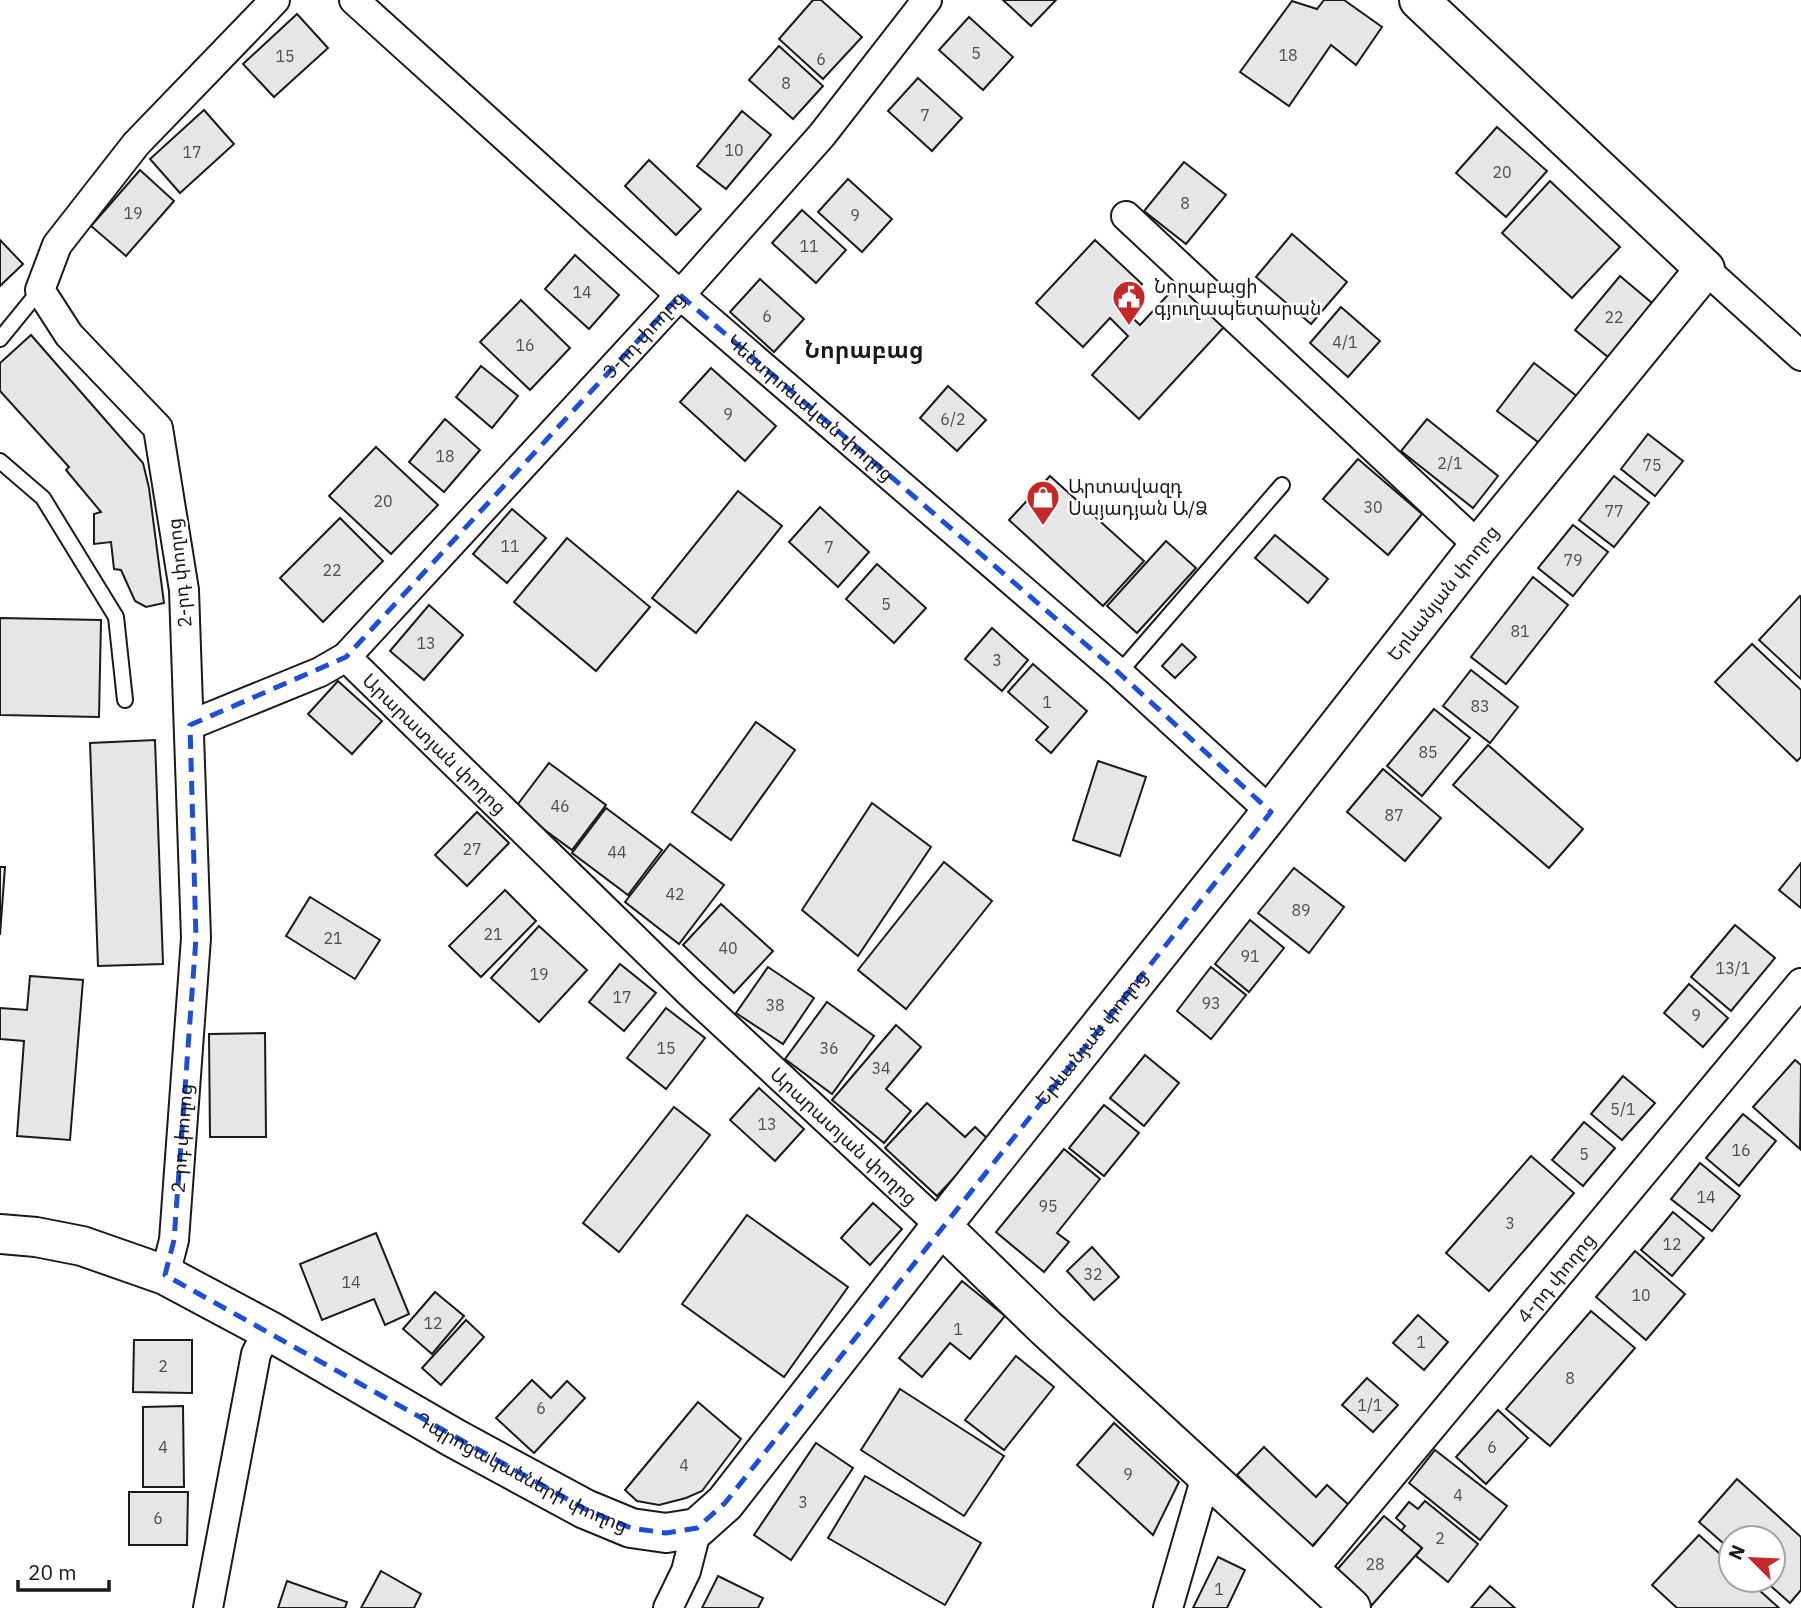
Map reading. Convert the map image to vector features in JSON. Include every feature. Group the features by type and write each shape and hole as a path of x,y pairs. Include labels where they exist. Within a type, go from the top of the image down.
{"main road":[{"path":"1419,0 1705,269"},
{"name":"Երևանյան փողոց","path":"941,1226 1479,546 1705,269"},
{"path":"697,1528 725,1503 941,1226"},
{"name":"Արարատյան փողոց","path":"941,1226 1046,1328 1351,1608"},
{"name":"Դպրոցականների փողոց","path":"0,1234 36,1237 82,1246 166,1275 585,1509 631,1528 666,1533 697,1528"}],"street":[{"path":"40,290 57,245 136,145 275,0"},
{"name":"Կենտրոնական փողոց","path":"354,0 680,295 1119,673 1271,812"},
{"name":"3-րդ փողոց","path":"191,725 320,672 346,657 680,295 822,135 928,0"},
{"path":"1126,216 1479,546"},
{"path":"1705,269 1801,356"},
{"name":"2-րդ փողոց","path":"40,290 69,335 158,429 184,590 191,725 196,938 174,1240 166,1275"},
{"name":"Արարատյան փողոց","path":"346,657 690,993 941,1226"},
{"name":"4-րդ փողոց","path":"1311,1572 1801,983"},
{"path":"208,1608 256,1354 268,1330"},
{"path":"1168,1608 1207,1473"},
{"path":"668,1608 686,1571 697,1528"}],"lane":[{"path":"0,339 40,290"},
{"path":"0,461 43,498 116,617 125,700"},
{"path":"1119,673 1282,485"}],"highlighted area":[{"path":"680,295 1119,673 1271,812 725,1503 697,1528 666,1533 631,1528 585,1509 165,1275 174,1240 196,938 190,725 346,657"}],"building":[{"path":"813,0 821,0 862,37 823,79 779,39"},
{"path":"1003,0 1056,0 1031,26"},
{"path":"1324,0 1344,0 1382,27 1356,65 1331,45 1289,106 1240,72 1292,1 1317,9"},
{"path":"297,14 328,48 274,97 243,64"},
{"path":"969,17 1013,57 983,90 939,50"},
{"path":"779,46 823,86 793,119 749,80"},
{"path":"918,78 962,118 932,151 888,111"},
{"path":"204,110 234,144 180,193 150,159"},
{"path":"742,111 771,135 726,189 697,166"},
{"path":"1497,127 1547,171 1506,217 1456,173"},
{"path":"649,160 701,209 676,235 625,186"},
{"path":"1184,162 1226,195 1186,244 1144,211"},
{"path":"140,170 174,201 126,256 91,226"},
{"path":"848,179 892,219 862,252 818,212"},
{"path":"1550,181 1620,247 1572,298 1502,233"},
{"path":"802,210 846,250 816,283 772,243"},
{"path":"1292,234 1347,282 1311,324 1256,277"},
{"path":"0,240 23,264 0,286"},
{"path":"1095,240 1142,284 1121,307 1140,325 1178,284 1224,327 1139,419 1092,375 1128,336 1110,318 1083,347 1036,303"},
{"path":"575,255 619,295 589,329 545,289"},
{"path":"1620,276 1652,303 1608,357 1575,330"},
{"path":"760,279 804,319 774,352 730,312"},
{"path":"521,300 570,348 530,390 480,342"},
{"path":"1341,307 1380,341 1348,377 1310,343"},
{"path":"31,335 143,463 149,488 164,603 146,607 135,601 121,570 114,569 111,542 94,544 94,514 101,512 66,470 69,467 0,391 0,363"},
{"path":"1534,363 1578,397 1542,445 1497,411"},
{"path":"481,366 518,396 492,428 456,397"},
{"path":"711,368 776,426 745,461 680,402"},
{"path":"948,386 986,420 957,451 920,418"},
{"path":"445,419 480,450 444,492 409,462"},
{"path":"1427,419 1498,476 1473,508 1401,451"},
{"path":"1648,434 1683,461 1655,496 1621,469"},
{"path":"376,447 438,505 391,554 329,496"},
{"path":"1358,459 1422,514 1388,555 1323,499"},
{"path":"1050,476 1144,561 1103,606 1009,520"},
{"path":"1614,476 1649,503 1614,547 1579,520"},
{"path":"738,491 782,526 696,633 652,598"},
{"path":"820,507 869,552 838,587 789,542"},
{"path":"512,509 546,538 507,583 473,554"},
{"path":"340,518 383,561 323,622 280,578"},
{"path":"1573,525 1608,552 1573,596 1538,568"},
{"path":"1275,535 1328,579 1308,603 1255,558"},
{"path":"567,538 650,607 596,671 514,602"},
{"path":"1166,541 1196,568 1137,633 1107,606"},
{"path":"877,564 926,608 894,643 846,599"},
{"path":"1533,577 1568,605 1506,684 1471,657"},
{"path":"1801,597 1801,679 1759,640"},
{"path":"429,605 463,635 424,680 390,651"},
{"path":"0,618 101,620 99,717 0,715"},
{"path":"992,628 1028,660 1002,691 965,659"},
{"path":"1182,644 1196,657 1175,678 1162,666"},
{"path":"1752,644 1801,690 1801,757 1797,761 1715,682"},
{"path":"1033,664 1087,711 1051,753 1036,740 1048,727 1008,692"},
{"path":"1471,670 1518,707 1490,743 1443,706"},
{"path":"338,681 382,721 352,754 308,714"},
{"path":"1434,709 1470,738 1422,796 1387,766"},
{"path":"756,722 795,750 731,840 692,812"},
{"path":"155,740 163,964 98,966 90,743"},
{"path":"1488,745 1583,829 1549,868 1453,785"},
{"path":"1098,761 1146,777 1120,856 1073,840"},
{"path":"549,763 606,805 572,850 515,808"},
{"path":"1383,769 1441,818 1405,861 1347,812"},
{"path":"872,803 931,847 858,956 802,910"},
{"path":"606,808 662,850 628,895 572,853"},
{"path":"477,812 509,843 467,886 435,855"},
{"path":"670,844 724,885 679,944 625,902"},
{"path":"944,862 992,901 906,1009 858,970"},
{"path":"1801,863 1801,908 1779,890"},
{"path":"0,867 5,867 0,935"},
{"path":"1294,868 1344,907 1309,953 1258,913"},
{"path":"505,890 536,921 481,977 449,946"},
{"path":"310,897 380,940 355,979 286,936"},
{"path":"721,904 773,951 734,993 683,945"},
{"path":"1250,920 1284,948 1249,992 1215,964"},
{"path":"1735,925 1775,958 1731,1011 1691,977"},
{"path":"539,926 587,970 539,1022 491,978"},
{"path":"620,964 656,993 624,1031 589,1002"},
{"path":"768,967 814,998 783,1044 736,1013"},
{"path":"1211,967 1246,995 1211,1039 1177,1011"},
{"path":"30,976 83,980 70,1140 17,1136 24,1041 0,1039 0,1008 27,1010"},
{"path":"1689,984 1728,1018 1703,1047 1664,1013"},
{"path":"827,1002 874,1036 832,1094 785,1059"},
{"path":"666,1008 705,1038 666,1089 627,1058"},
{"path":"896,1025 921,1047 886,1089 911,1111 884,1143 832,1100"},
{"path":"265,1033 266,1137 210,1137 209,1034"},
{"path":"1145,1055 1179,1083 1144,1126 1110,1098"},
{"path":"1795,1060 1801,1065 1800,1149 1753,1107"},
{"path":"1623,1076 1655,1103 1622,1140 1591,1114"},
{"path":"759,1088 804,1129 775,1161 730,1120"},
{"path":"927,1103 965,1137 975,1127 989,1140 937,1196 885,1148"},
{"path":"1104,1105 1139,1133 1104,1176 1069,1148"},
{"path":"674,1107 710,1135 619,1252 583,1223"},
{"path":"1743,1114 1776,1141 1739,1186 1706,1158"},
{"path":"1584,1122 1615,1148 1583,1186 1552,1160"},
{"path":"1064,1149 1100,1179 1057,1233 1069,1242 1044,1272 996,1232"},
{"path":"1531,1156 1574,1193 1489,1291 1446,1253"},
{"path":"1700,1163 1740,1196 1712,1231 1671,1199"},
{"path":"873,1203 902,1229 870,1265 841,1238"},
{"path":"1673,1212 1704,1238 1672,1276 1641,1250"},
{"path":"747,1215 848,1287 784,1377 682,1304"},
{"path":"376,1233 409,1314 385,1325 374,1299 322,1320 300,1264"},
{"path":"1092,1247 1119,1277 1094,1300 1067,1271"},
{"path":"1635,1251 1685,1294 1646,1340 1596,1297"},
{"path":"962,1281 1005,1316 970,1359 950,1343 922,1377 899,1358"},
{"path":"435,1292 464,1316 432,1354 403,1329"},
{"path":"1591,1311 1635,1348 1550,1446 1506,1409"},
{"path":"1418,1315 1448,1342 1424,1370 1393,1343"},
{"path":"466,1320 484,1337 441,1385 422,1368"},
{"path":"134,1340 192,1340 192,1393 133,1392"},
{"path":"1016,1356 1054,1387 1004,1450 965,1420"},
{"path":"1367,1378 1398,1405 1373,1432 1342,1405"},
{"path":"532,1380 551,1398 567,1381 585,1398 534,1453 496,1418"},
{"path":"900,1389 1004,1456 964,1516 861,1450"},
{"path":"698,1402 741,1439 702,1491 659,1505 637,1501 625,1490"},
{"path":"183,1406 184,1487 143,1487 143,1407"},
{"path":"1498,1410 1528,1438 1486,1484 1456,1457"},
{"path":"1114,1423 1179,1482 1153,1535 1077,1465"},
{"path":"816,1443 853,1468 791,1560 754,1535"},
{"path":"1264,1447 1316,1497 1327,1485 1350,1506 1311,1547 1237,1475"},
{"path":"1435,1450 1507,1506 1480,1540 1409,1483"},
{"path":"865,1476 981,1543 945,1605 828,1538"},
{"path":"1737,1479 1787,1524 1717,1524 1717,1538 1699,1522"},
{"path":"129,1492 188,1492 187,1545 129,1545"},
{"path":"1425,1501 1478,1544 1448,1582 1416,1556 1422,1548 1401,1531 1405,1526 1396,1518 1409,1502 1418,1509"},
{"path":"1384,1516 1422,1548 1372,1605 1335,1572"},
{"path":"1787,1524 1801,1537 1801,1590 1790,1603 1780,1594 1787,1594"},
{"path":"1699,1535 1717,1551 1717,1594 1764,1594 1779,1608 1677,1608 1652,1585"},
{"path":"1218,1557 1245,1570 1227,1608 1193,1608"},
{"path":"381,1571 421,1594 414,1608 361,1608"},
{"path":"718,1576 763,1598 758,1608 702,1608"},
{"path":"287,1581 347,1602 345,1608 278,1608"},
{"path":"1490,1586 1515,1608 1471,1608"}],"place":[{"name":"Նորաբացի գյուղապետարան","path":"1129,327"},
{"name":"Արտավազդ Սայադյան Ա/Ձ","path":"1043,527"}],"district":[{"name":"Նորաբաց","path":"864,349"}]}
